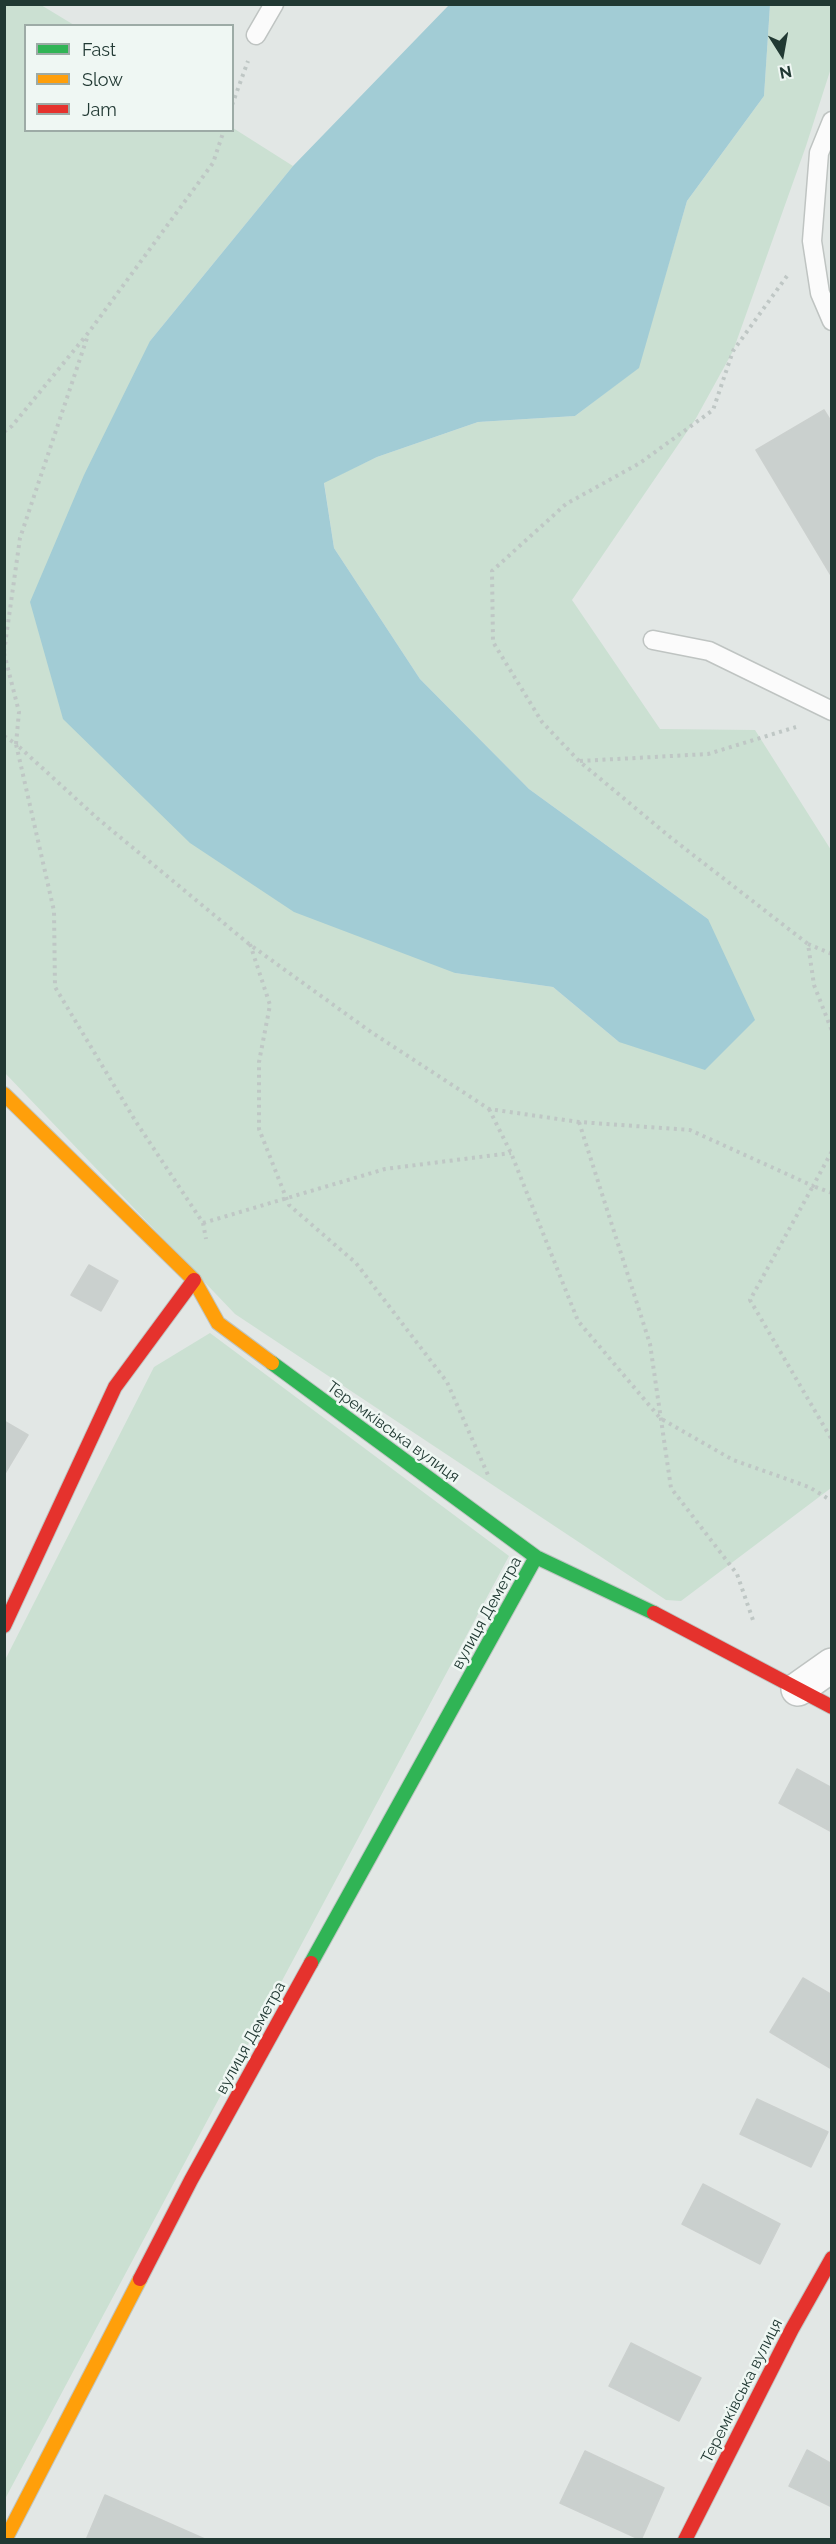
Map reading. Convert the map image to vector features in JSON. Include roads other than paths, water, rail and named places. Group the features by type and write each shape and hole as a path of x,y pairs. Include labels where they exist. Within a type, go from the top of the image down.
{"street":[{"name":"Теремківська вулиця","path":"4,1094 194,1280 218,1323 536,1557 660,1616 831,1707"},
{"path":"4,1626 115,1387 194,1280"},
{"name":"вулиця Деметра","path":"5,2540 191,2180 536,1557"},
{"path":"786,1682 831,1665"},
{"name":"Теремківська вулиця","path":"685,2540 792,2329 831,2259"}],"lane":[{"path":"256,35 274,4"},
{"path":"831,121 819,153 812,241 820,293 831,321"},
{"path":"652,640 709,651 831,711"}],"water":[{"path":"449,5 770,5 764,96 687,201 639,368 575,416 478,422 377,457 324,483 334,548 420,679 529,789 708,919 755,1020 705,1070 619,1042 553,987 455,973 294,912 190,843 63,719 30,602 84,475 150,341 293,166"}]}
